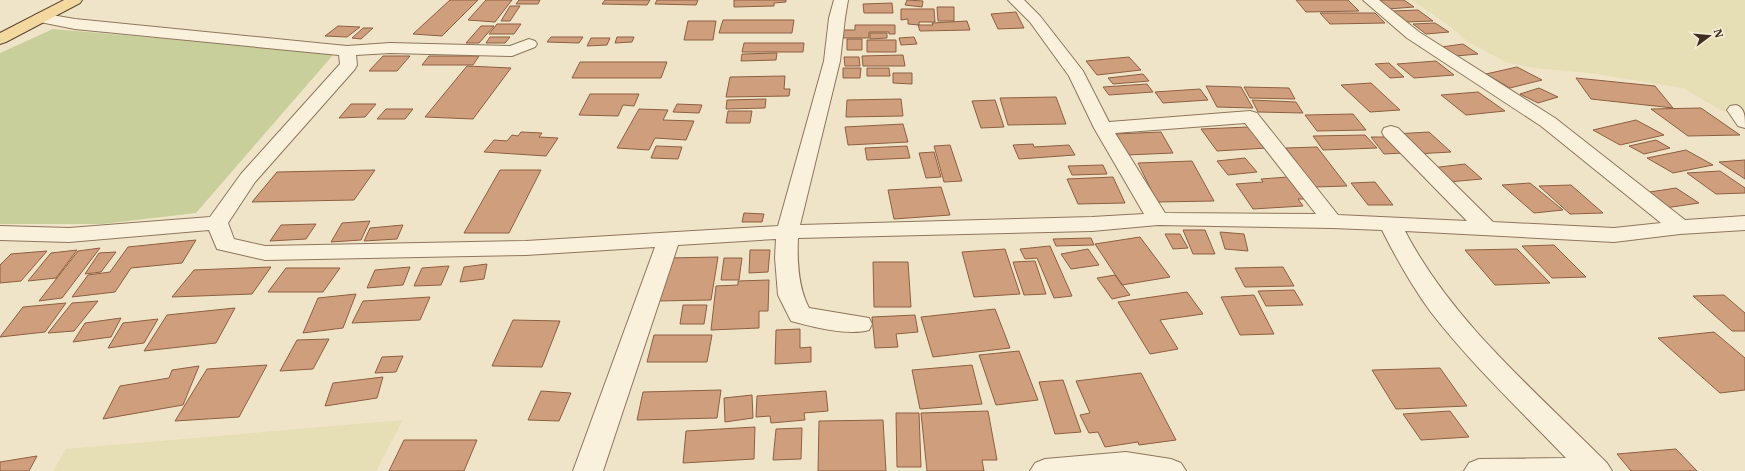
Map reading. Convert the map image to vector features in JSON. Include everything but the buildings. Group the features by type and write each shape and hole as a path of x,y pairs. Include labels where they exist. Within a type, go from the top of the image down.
{"main road":[{"path":"0,23 75,0"},
{"path":"0,39 43,9"}],"street":[{"path":"841,0 837,18 832,61 787,232 786,258 790,295 800,315 831,321 860,324"},
{"path":"1015,0 1035,19 1078,74 1103,128 1158,219"},
{"path":"1370,0 1413,35 1548,122 1680,227"},
{"path":"43,9 75,24 347,51 390,48 512,51 529,44"},
{"path":"217,223 248,178 349,65 347,51"},
{"path":"1103,128 1250,117 1332,221"},
{"path":"1390,132 1485,227"},
{"path":"217,223 225,244 265,253 526,248 787,232 1092,224 1158,219 1332,221 1485,227 1614,235 1680,227 1745,223"},
{"path":"0,233 69,234 217,223"},
{"path":"1390,224 1407,258 1439,305 1494,366 1596,470"},
{"path":"588,471 669,240"},
{"path":"1044,471 1126,464 1172,471"},
{"path":"1479,471 1596,470"}],"shaded area":[{"path":"1412,0 1745,0 1745,114 1722,111 1683,88 1589,73 1534,68 1505,62 1467,41 1448,25"},
{"path":"403,420 376,471 53,471 66,449"}],"green space":[{"path":"53,29 310,51 333,55 196,213 103,224 0,224 0,53"}]}
